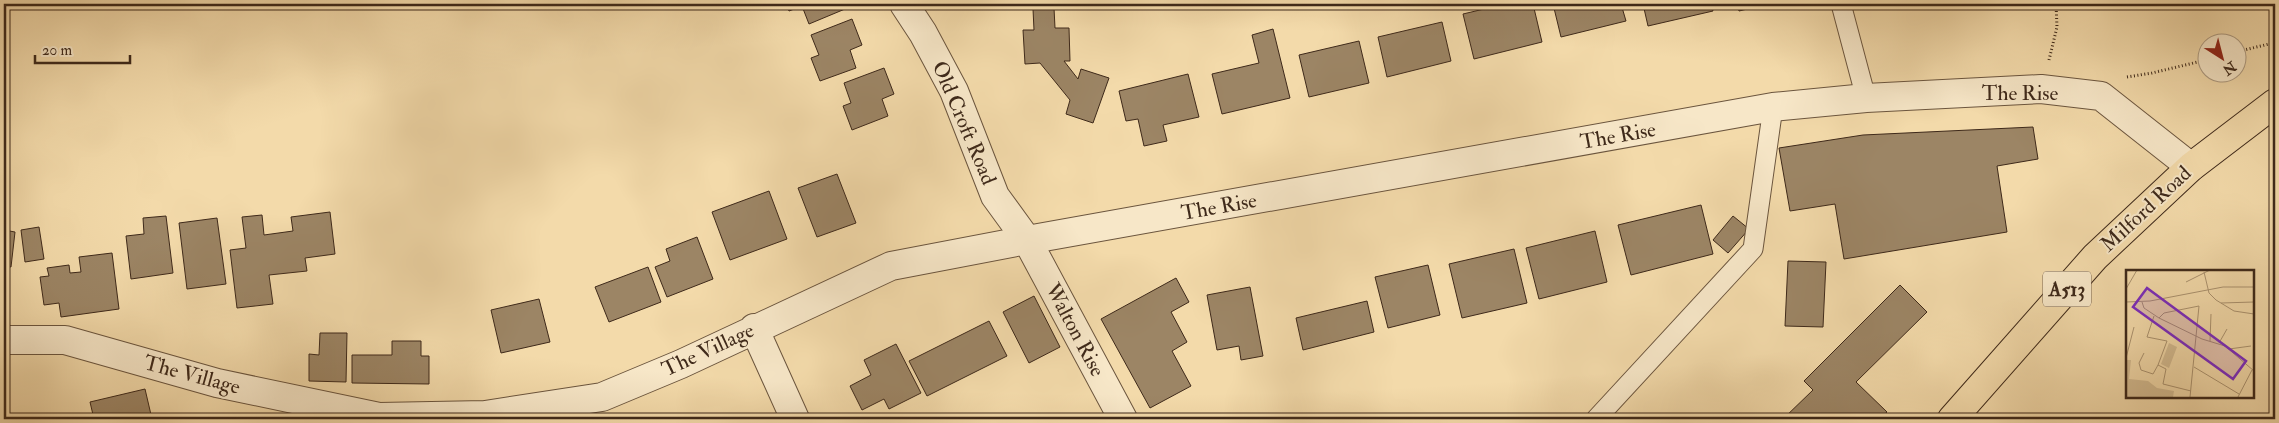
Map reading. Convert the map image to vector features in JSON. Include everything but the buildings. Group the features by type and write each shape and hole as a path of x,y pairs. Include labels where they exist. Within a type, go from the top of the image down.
{"highway":[{"name":"Milford Road","path":"1952,419 2095,257 2190,167 2275,102"}],"street":[{"name":"Old Croft Road","path":"904,4 923,33 954,91 995,196 1027,240"},
{"name":"The Rise","path":"1027,240 1773,107 1866,98 2041,90 2101,96 2190,167"},
{"name":"The Village","path":"4,340 65,340 217,383 378,418 485,415 603,408 681,364 754,328 891,266 1027,240"},
{"name":"Walton Rise","path":"1027,240 1123,419"},
{"path":"754,328 795,419"}],"lane":[{"path":"1841,4 1866,98"},
{"path":"1596,419 1753,249 1773,107"}],"path":[{"path":"2041,90 2057,27 2056,4"},
{"path":"2246,50 2269,44 2275,40"}]}
